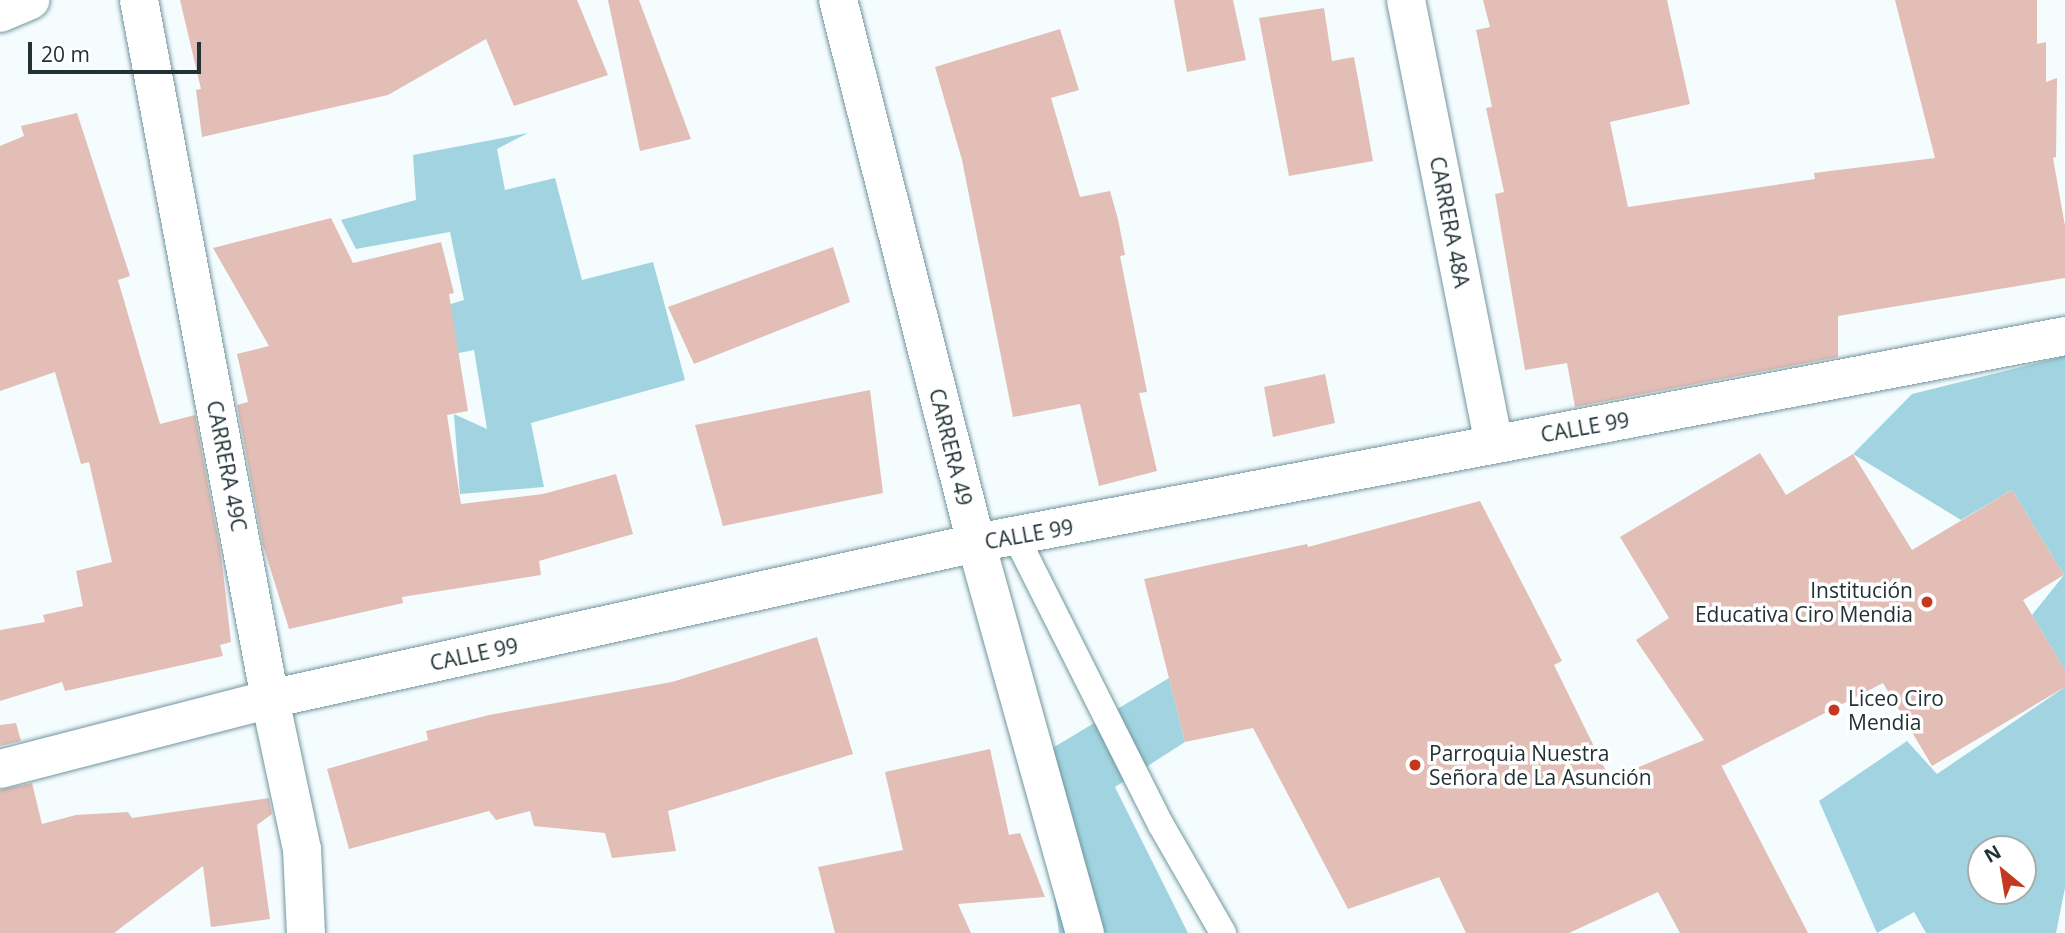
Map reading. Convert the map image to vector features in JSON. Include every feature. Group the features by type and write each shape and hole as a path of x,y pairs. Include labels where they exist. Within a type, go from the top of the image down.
{"street":[{"path":"0,13 30,0"},
{"name":"CARRERA 49C","path":"139,0 270,699 302,849 306,933"},
{"name":"CARRERA 49","path":"838,0 976,543 1085,933"},
{"name":"CARRERA 48A","path":"1406,0 1494,444"},
{"name":"CALLE 99","path":"0,769 270,699 976,543 2065,336"}],"lane":[{"path":"1016,537 1161,825 1223,933"}],"shaded area":[{"path":"528,133 497,149 505,190 555,178 582,280 653,262 685,380 531,423 544,487 460,494 454,414 487,429 474,350 393,366 385,324 464,300 450,232 356,249 341,220 416,200 413,155"},
{"path":"2065,356 2065,670 2032,615 2064,575 2012,490 1961,520 1853,454 1912,394"},
{"path":"1169,678 1185,742 1115,787 1188,933 1059,933 1036,758"},
{"path":"2065,687 2065,888 2056,933 1926,933 1914,912 1877,933 1819,801 1907,741 1937,774"}],"building":[{"path":"180,0 577,0 608,75 514,106 486,39 388,95 202,137 196,90 201,89"},
{"path":"608,0 639,0 691,139 640,151"},
{"path":"1174,0 1233,0 1246,60 1187,72"},
{"path":"1483,0 1667,0 1690,104 1610,122 1628,207 1815,179 1814,173 1935,158 1895,0 2037,0 2037,44 2046,42 2046,82 2057,78 2056,157 2053,158 2065,226 2065,278 1838,316 1838,357 1575,407 1567,363 1525,370 1495,194 1504,192 1486,108 1492,107 1476,30 1490,27"},
{"path":"1324,8 1332,61 1354,57 1373,161 1289,176 1259,18"},
{"path":"1060,29 1079,90 1051,98 1080,197 1110,191 1118,219 1125,255 1120,256 1147,392 1139,393 1157,471 1099,486 1080,404 1013,417 962,160 935,67"},
{"path":"77,113 130,276 118,280 160,424 195,415 221,554 231,642 220,645 223,656 65,691 62,682 0,701 0,630 45,622 43,615 83,606 76,571 112,562 89,462 81,464 55,372 0,391 0,146 24,136 21,126"},
{"path":"331,218 353,263 441,242 454,293 449,294 468,411 447,415 461,504 543,494 616,474 633,534 539,561 541,575 402,597 403,603 289,629 263,545 237,405 248,402 237,354 269,346 213,248"},
{"path":"833,247 850,302 694,364 668,307"},
{"path":"1325,374 1335,423 1273,437 1264,387"},
{"path":"870,390 883,493 723,526 695,425"},
{"path":"1760,453 1786,495 1853,454 1912,550 2012,490 2064,575 2023,600 2065,670 2065,687 1932,766 1883,683 1722,766 1720,763 1808,933 1680,933 1658,892 1569,933 1466,933 1439,877 1348,909 1253,728 1185,742 1144,579 1307,544 1308,547 1480,501 1562,661 1554,665 1610,779 1704,740 1636,640 1669,618 1620,537"},
{"path":"817,637 853,754 668,811 676,851 612,858 605,833 534,826 530,811 496,820 489,811 349,849 327,769 428,740 426,731 489,715 672,682"},
{"path":"16,723 21,741 0,746 0,725"},
{"path":"990,749 1009,835 1020,833 1045,897 958,904 971,933 835,933 818,867 903,850 885,772"},
{"path":"32,783 42,824 76,815 128,812 132,818 269,798 272,814 257,825 270,919 211,927 203,866 114,933 0,933 0,790"}],"place":[{"name":"Institución Educativa Ciro Mendia","path":"1927,602"},
{"name":"Liceo Ciro Mendia","path":"1834,710"},
{"name":"Parroquia Nuestra Señora de La Asunción","path":"1415,765"}]}
